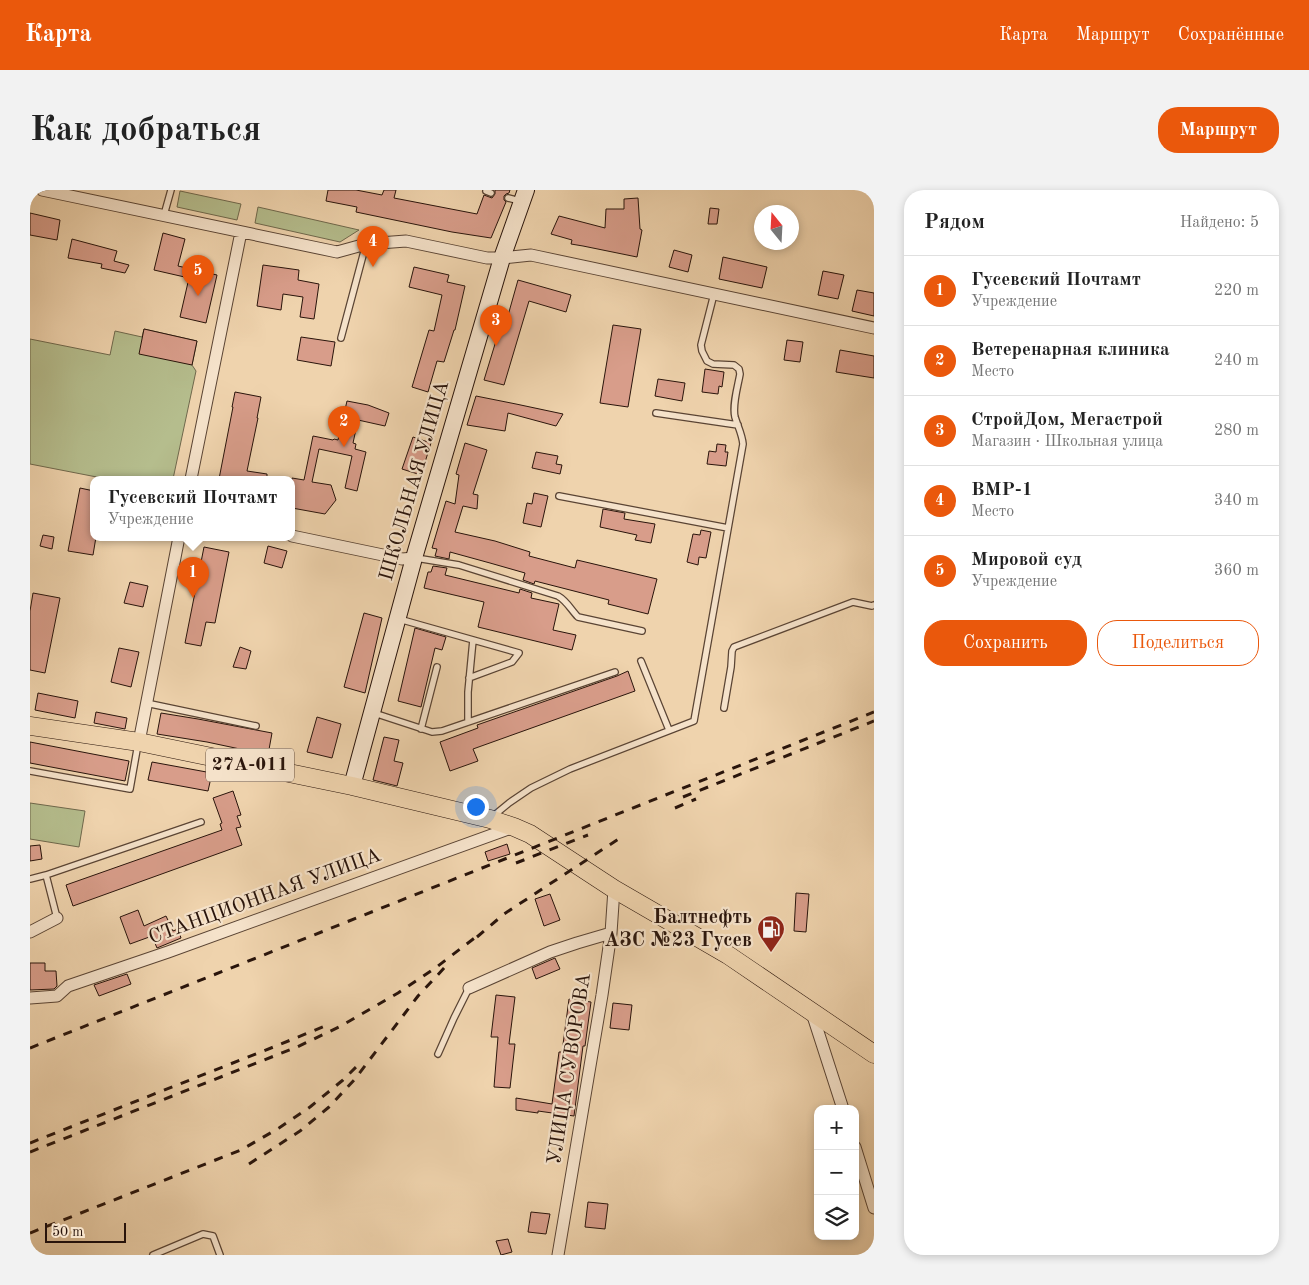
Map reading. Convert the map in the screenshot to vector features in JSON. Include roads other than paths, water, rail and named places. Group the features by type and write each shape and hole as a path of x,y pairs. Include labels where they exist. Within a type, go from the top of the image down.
{"main road":[{"name":"ШКОЛЬНАЯ УЛИЦА","path":"352,786 414,558 519,196"},
{"name":"27А-011","path":"30,726 139,742 352,786 490,819 514,827 530,834 614,889 728,955 874,1054"}],"street":[{"path":"42,190 337,252 366,244 406,242 487,258 531,255 874,328"},
{"path":"192,476 241,232"},
{"path":"295,537 402,559 414,558"},
{"path":"139,742 178,541"},
{"name":"СТАНЦИОННАЯ УЛИЦА","path":"30,998 57,996 68,986 168,952 514,827"},
{"name":"УЛИЦА СУВОРОВА","path":"558,1255 611,933 614,889"},
{"path":"30,932 57,918"},
{"path":"469,988 550,952 611,933"},
{"path":"811,1011 842,1105"},
{"path":"856,1150 874,1208"}],"lane":[{"path":"164,215 171,190"},
{"path":"341,338 366,244"},
{"path":"490,819 531,788 570,769 694,721 743,444 742,434 734,409 740,374 739,368 734,365 713,364 707,361 701,345 714,294"},
{"path":"656,413 738,425"},
{"path":"559,496 728,528"},
{"path":"414,558 459,565 558,596 565,599 578,617 642,631"},
{"path":"724,708 734,647 852,602 874,605"},
{"path":"397,619 519,653 512,662 469,678"},
{"path":"468,722 468,692 473,640"},
{"path":"641,662 669,730"},
{"path":"421,729 437,667"},
{"path":"372,713 432,732 442,731 615,672"},
{"path":"146,703 256,726"},
{"path":"30,772 130,789 139,742"},
{"path":"30,879 46,876 201,822"},
{"path":"46,876 57,918"},
{"path":"438,1054 469,988"},
{"path":"153,1255 203,1234 213,1236 220,1255"}],"railway":[{"path":"30,1048 874,712"},
{"path":"683,797 874,721"},
{"path":"675,808 696,799"},
{"path":"516,863 588,835"},
{"path":"477,937 504,914 620,838"},
{"path":"30,1152 297,1047 341,1026 398,993 434,969 481,933"},
{"path":"249,1164 300,1131 329,1107 355,1079 418,996 446,966"},
{"path":"30,1143 330,1024"},
{"path":"30,1233 241,1150 310,1107 343,1080 362,1061"}],"place":[{"name":"BMP-1","path":"373,267"},
{"name":"Мировой суд","path":"198,296"},
{"name":"СтройДом, Мегастрой","path":"496,346"},
{"name":"Ветеренарная клиника","path":"344,447"},
{"name":"Гусевский Почтамт","path":"193,598"},
{"name":"Балтнефть АЗС №23 Гусев","path":"771,953"}]}
